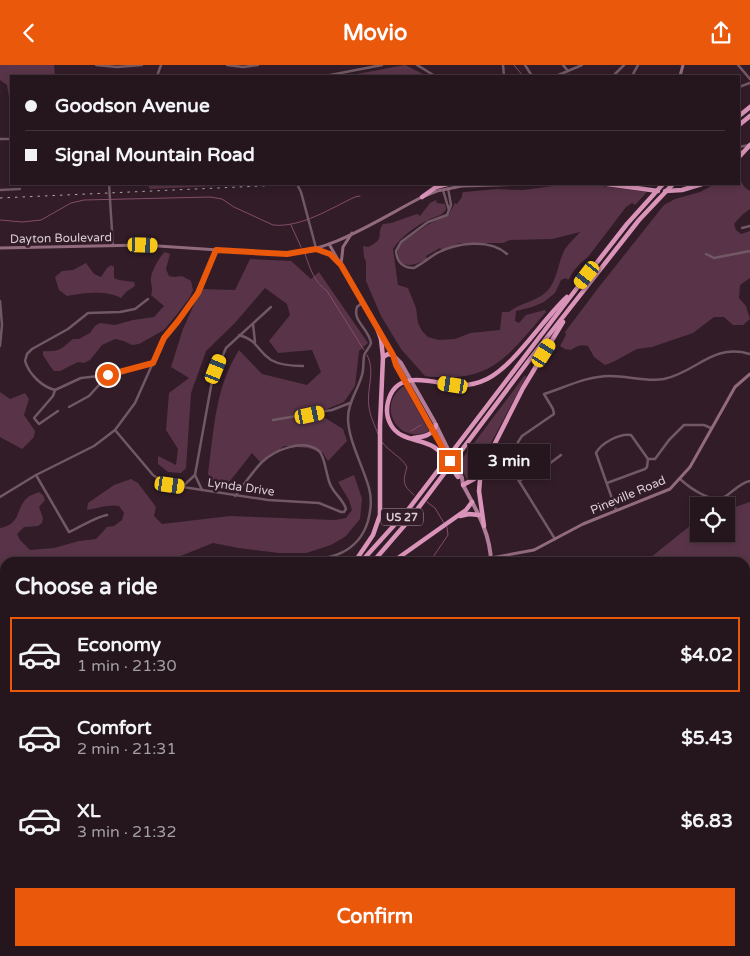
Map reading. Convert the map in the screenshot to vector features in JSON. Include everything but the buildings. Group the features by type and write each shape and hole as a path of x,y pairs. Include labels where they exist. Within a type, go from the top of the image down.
{"highway":[{"path":"740,115 750,107"},
{"path":"740,124 750,116"},
{"path":"740,156 750,145"},
{"path":"616,185 669,191 682,190 699,185"},
{"name":"US 27","path":"366,557 404,515 577,287 642,205 662,185"},
{"name":"US 27","path":"377,557 446,473 530,359 603,265 653,204 672,185"},
{"path":"422,197 436,187 448,186"},
{"path":"458,477 437,449 400,435 394,429 388,420 388,399 397,387 408,381 463,385 483,381 507,364 558,305 577,287"},
{"path":"484,527 479,498 480,480 484,465 530,377 576,302"},
{"path":"358,557 373,535 380,515 380,425 383,357 381,339 376,325"},
{"path":"383,357 388,353 393,355"},
{"path":"409,438 425,436 434,431 436,425"},
{"path":"463,485 475,477 499,435"},
{"path":"399,557 466,510 472,502"},
{"path":"456,517 469,514 479,515"}],"main road":[{"name":"Dayton Boulevard","path":"0,248 157,246 287,254 316,249 329,244 422,197 443,190 448,186 495,185"},
{"path":"341,265 343,247 352,233"},
{"path":"329,244 393,355 396,365 479,515 484,527 490,557"},
{"path":"316,249 330,254 341,265"},
{"path":"393,355 401,363 436,425 462,478 463,485"},
{"name":"Pineville Road","path":"504,557 534,550 583,524 664,492 680,479 690,467 736,387 750,374"}],"street":[{"path":"96,65 117,67 142,65"},
{"path":"227,65 243,67 258,65"},
{"path":"330,75 382,65"},
{"path":"417,65 433,75"},
{"path":"563,65 568,71"},
{"path":"558,75 582,65"},
{"path":"614,75 624,65"},
{"path":"738,65 750,79"},
{"path":"109,185 113,246"},
{"path":"298,185 316,243 316,249"},
{"path":"448,186 452,205 446,215 428,223 401,242 396,251 396,257 402,265 409,268 416,267 438,253 465,245 492,245 507,254"},
{"path":"0,189 20,189"},
{"path":"443,190 449,210"},
{"path":"742,228 750,227"},
{"path":"0,497 36,475 94,446 115,430 135,403 164,338 198,293 216,250"},
{"path":"706,254 714,258 750,251"},
{"path":"148,299 135,309 120,312 88,313 68,329 29,351 26,357 26,365 43,385 55,389 81,378 108,375 153,363"},
{"path":"0,301 2,325 0,346"},
{"path":"330,557 346,551 356,542 367,525 371,504 369,489 349,429 348,418 350,403 363,374 364,355 371,343 355,313 357,307 363,302"},
{"path":"202,490 195,475 212,381 226,348 271,307"},
{"path":"252,324 255,342"},
{"path":"239,335 250,338 272,360 289,365 303,366"},
{"path":"555,539 512,469 518,442 522,435 554,414 554,409 544,394 586,379 598,377 664,379 682,373 713,355 738,351 750,354"},
{"path":"68,407 89,396 108,375"},
{"path":"55,389 53,397 34,418 39,424 58,411"},
{"path":"273,420 332,410 350,403"},
{"path":"648,459 655,459 669,440 684,425 704,425 711,428"},
{"name":"Lynda Drive","path":"115,430 159,479 170,485 235,496 268,500 319,503 341,512 344,512 346,509 344,501 332,490 326,475 324,459 319,451 305,445 296,445 284,449 263,461 235,496"},
{"path":"607,483 647,467 648,459 631,435 622,435 602,445 596,453 616,510"},
{"path":"520,481 549,465 561,455"},
{"path":"36,475 68,532 107,515"},
{"path":"182,487 195,475"},
{"path":"680,479 696,493 719,499 750,481"}],"shaded area":[{"path":"0,65 54,65 55,75 10,75 10,104 7,85 0,80"},
{"path":"405,65 425,75 351,75"},
{"path":"740,179 745,188 750,191 750,209 734,224 736,230 741,234 750,231 750,278 740,285 739,298 746,306 750,319 743,325 733,325 724,317 714,317 693,333 652,347 637,349 605,365 594,357 588,346 583,345 571,350 560,346 566,335 565,332 664,205 675,199 700,192 713,185 740,185"},
{"path":"148,185 240,185 150,189"},
{"path":"560,185 584,185 647,192 635,205 632,203 626,207 588,257 575,269 569,279 561,280 555,293 544,302 516,311 515,321 519,323 526,315 545,310 546,312 508,355 482,371 466,376 425,376 401,349 381,316 366,281 366,261 363,246 368,247 379,239 383,224 417,214 420,216 430,203 436,200 437,203 445,204 446,209 443,213 414,228 393,249 398,285 408,288 416,308 418,323 428,337 439,340 455,339 470,333 500,330 502,312 509,312 540,297 549,289 565,249 580,232 552,239 510,240 503,243 460,243 442,250 440,248 426,256 427,259 412,265 403,264 400,261 398,249 402,242 429,224 449,214 464,192 497,189 523,190"},
{"path":"165,252 170,254 166,269 169,276 182,276 191,281 193,290 190,297 164,330 139,344 132,345 115,339 102,345 90,360 84,363 78,362 60,371 54,371 43,355 43,351 60,349 73,339 79,339 90,333 100,323 115,325 154,317 164,306 151,295 151,275 156,263"},
{"path":"250,259 291,261 311,279 319,272 368,343 359,351 355,386 344,402 317,413 343,429 347,441 328,461 323,453 308,448 284,446 261,463 252,453 230,481 213,483 208,474 220,394 231,364 239,350 262,374 307,385 321,372 312,350 278,353 269,341 290,315 287,304 265,288 234,324 206,351 191,393 186,468 181,473 168,472 158,464 158,456 176,465 178,449 166,430 169,393 189,378 171,367 183,329 201,289 235,290"},
{"path":"86,263 94,274 101,277 111,265 114,267 114,278 134,282 135,286 121,298 101,293 67,296 59,290 55,277 62,271 73,270"},
{"path":"525,375 526,377 473,477 468,482 459,463"},
{"path":"404,386 429,431 418,434 408,433 394,421 391,413 391,403 395,394"},
{"path":"0,392 10,399 25,393 29,399 24,415 35,431 34,437 22,449 0,437"},
{"path":"354,475 362,499 360,519 346,536 331,545 306,553 279,553 213,543 178,557 0,557 0,528 12,523 24,501 39,492 45,500 39,507 43,518 42,523 38,526 24,527 17,534 30,550 54,548 79,541 96,539 107,527 114,526 122,520 124,513 119,506 87,510 88,503 114,485 131,479 138,483 156,507 154,516 162,524 230,516 335,520 346,518 352,510 349,500 338,482"},
{"path":"750,502 750,557 651,557 690,526 690,542 735,542 735,507"}],"waterway":[{"path":"514,65 522,75"},
{"path":"0,220 22,222 41,220 71,203 84,200 210,197 222,199 234,207 273,225 284,225 305,220 360,196"},
{"path":"291,225 301,247"},
{"path":"305,254 316,279 327,291 364,350"},
{"path":"367,355 371,368 368,400 371,417 378,434"},
{"path":"411,431 421,425"},
{"path":"382,442 407,467 404,483 414,495"},
{"path":"427,502 435,508 444,523"},
{"path":"433,557 448,535 447,527"}],"railway":[{"path":"740,151 750,149"},
{"path":"0,198 282,185"}],"route":[{"path":"108,375 153,363 164,338 198,293 216,250 287,254 316,249 330,254 341,265 393,355 396,365 450,461"}]}
